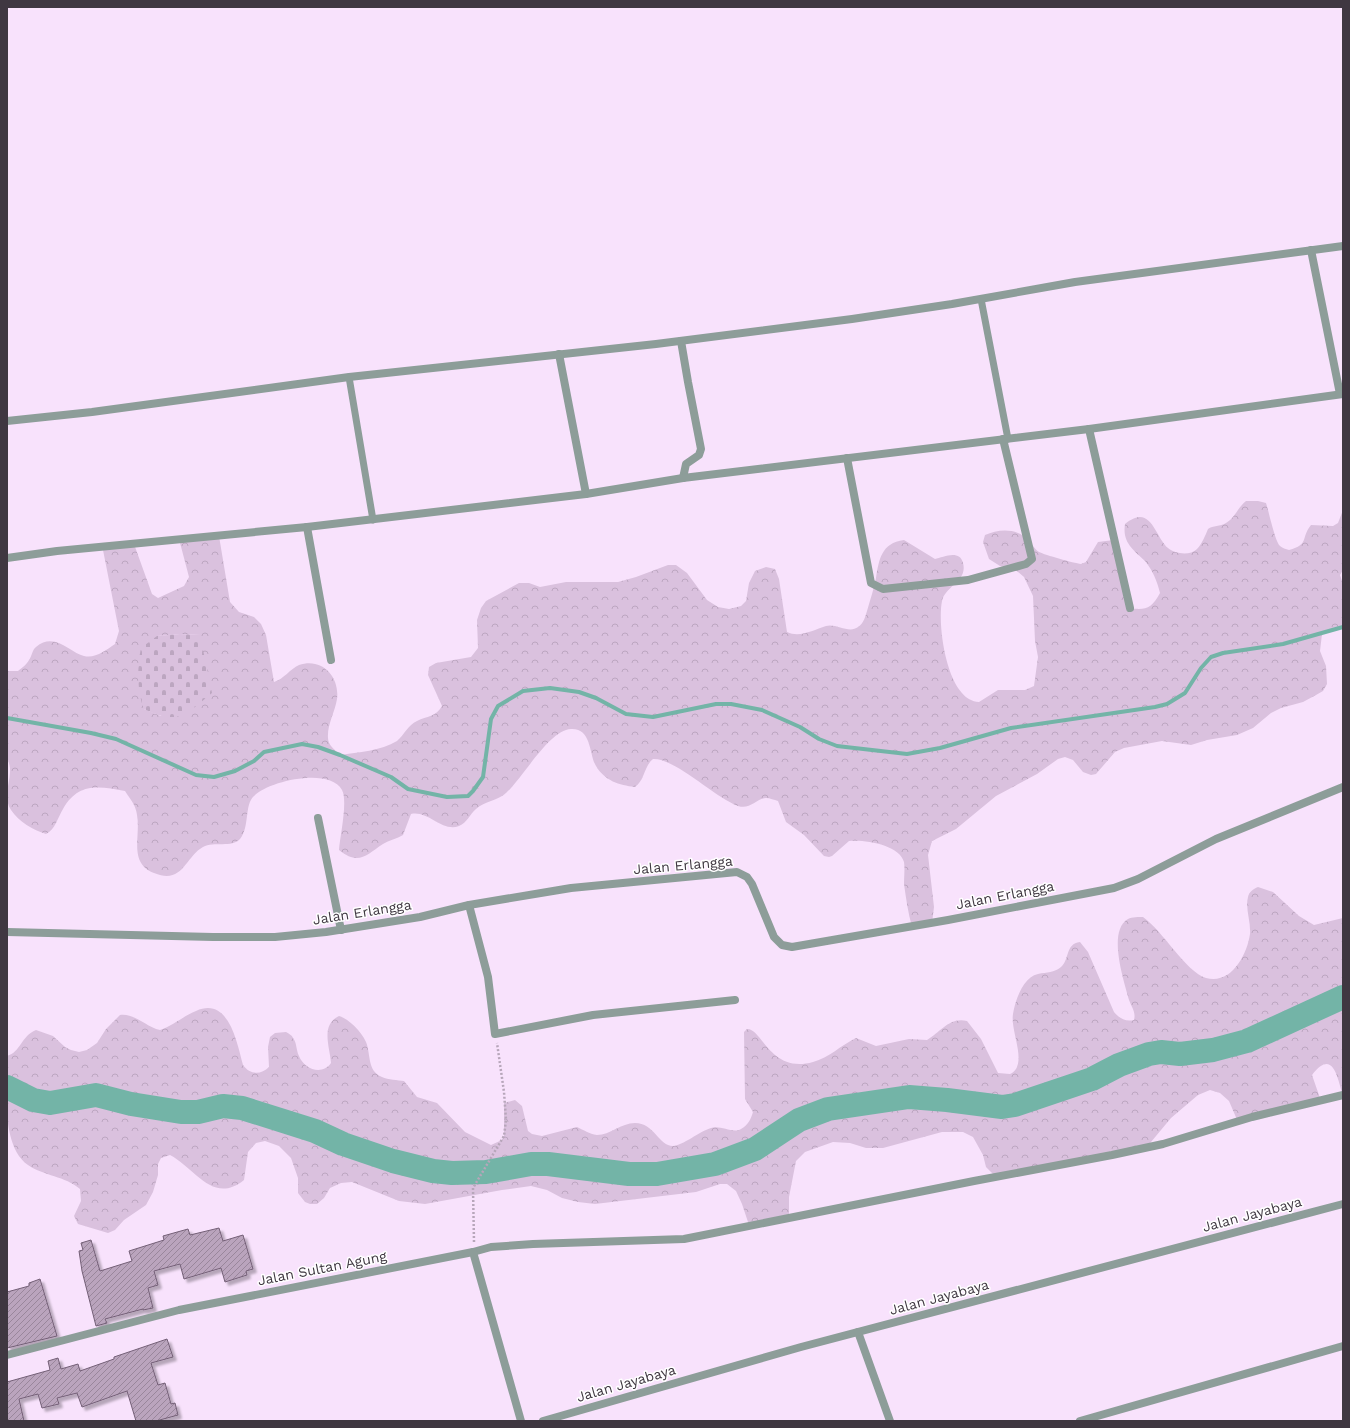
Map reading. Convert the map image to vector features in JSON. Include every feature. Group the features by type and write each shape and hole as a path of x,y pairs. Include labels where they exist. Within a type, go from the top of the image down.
{"street":[{"path":"7,421 92,412 349,377 681,341 852,319 981,299 1075,282 1343,246"},
{"path":"7,558 65,550 373,520 586,494 683,478 1089,429 1341,394 1311,250"},
{"path":"681,341 701,449 699,455 686,464 683,478"},
{"path":"559,354 586,494"},
{"path":"1089,429 1130,608"},
{"path":"847,458 871,583 883,589 968,580 1026,564 1032,559 1006,439"},
{"path":"307,527 331,660"},
{"name":"Jalan Erlangga","path":"7,932 213,938 274,937 341,930 420,917 469,905 571,888 737,872 747,877 752,884 776,942 786,947 792,947 948,920 1114,888 1138,879 1216,839 1343,787"},
{"path":"318,818 341,930"},
{"path":"469,905 488,977 495,1034 593,1015 735,1000"},
{"name":"Jalan Sultan Agung","path":"7,1355 179,1310 473,1252 491,1247 533,1244 684,1239 1163,1144 1252,1117 1343,1095"},
{"name":"Jalan Jayabaya","path":"543,1421 858,1332 1343,1204"},
{"path":"473,1252 521,1421"},
{"path":"858,1332 890,1421"},
{"path":"1080,1421 1343,1346"}],"lane":[{"path":"981,299 1006,439"},
{"path":"349,377 373,520"}],"path":[{"path":"473,1252 474,1230 472,1188 504,1136 506,1120 504,1092 495,1034"}],"green space":[{"path":"1246,501 1258,501 1266,503 1278,543 1280,546 1289,550 1300,546 1311,525 1333,526 1338,523 1343,510 1343,570 1340,575 1343,584 1343,627 1322,634 1320,651 1326,666 1327,684 1323,691 1303,702 1281,708 1271,713 1253,728 1237,735 1207,740 1191,745 1162,741 1124,748 1115,752 1096,774 1091,775 1083,772 1073,760 1065,757 1058,759 1037,774 996,796 956,829 932,841 928,855 934,907 932,923 912,927 904,884 904,862 896,851 889,847 872,842 849,841 832,856 824,856 804,835 786,822 778,801 766,798 746,807 738,806 718,795 683,771 662,760 653,759 650,762 641,781 635,787 623,785 608,779 600,771 596,766 586,737 578,730 571,729 563,731 554,737 506,793 499,798 480,806 462,825 447,827 423,815 411,814 403,835 385,843 367,855 357,858 346,855 339,850 344,810 344,795 342,790 335,783 325,779 312,778 285,781 262,790 251,800 243,834 237,842 207,845 197,851 178,873 164,876 154,873 141,863 137,848 138,823 136,811 125,791 98,787 82,790 69,800 52,830 46,834 31,828 22,822 8,805 7,794 10,765 7,756 6,733 7,671 20,670 28,661 36,647 50,641 56,642 88,657 100,653 115,644 119,631 103,550 134,544 152,594 158,598 184,586 189,577 179,539 219,536 230,602 239,612 254,617 261,624 266,635 274,682 281,679 299,665 307,663 322,666 328,671 336,683 337,699 329,728 328,741 340,755 369,751 391,744 397,741 414,723 431,716 440,710 442,706 428,675 429,667 436,663 471,657 478,648 477,620 481,608 486,601 519,583 529,583 540,587 566,582 618,582 668,565 676,565 687,573 707,600 718,607 729,609 741,606 746,601 749,583 755,571 766,567 775,569 779,579 787,632 792,634 802,634 830,625 854,629 862,624 864,620 882,553 890,545 904,540 935,559 955,555 961,559 963,563 964,569 962,574 944,596 941,612 943,643 952,676 959,689 968,698 979,702 998,690 1025,690 1034,686 1038,657 1035,641 1033,596 1024,577 1017,571 1000,566 989,559 983,542 985,535 1006,530 1017,532 1026,538 1039,552 1081,564 1086,562 1098,542 1114,540 1127,608 1143,609 1154,603 1160,593 1156,580 1145,561 1127,541 1125,536 1125,524 1134,518 1141,517 1147,519 1168,548 1178,553 1190,553 1199,547 1208,529 1229,521","holes":["180,634 200,635 161,716 144,709 157,636"]},
{"path":"180,634 200,635 212,693 188,712 174,717 166,717 144,709 140,695 138,671 141,648 157,636"},
{"path":"1258,887 1273,892 1299,916 1314,925 1343,918 1343,1095 1334,1069 1330,1065 1325,1064 1319,1067 1312,1075 1321,1101 1238,1122 1229,1101 1220,1093 1210,1090 1198,1095 1171,1118 1146,1148 996,1177 986,1167 983,1155 973,1137 963,1132 942,1132 883,1148 866,1148 850,1143 833,1142 805,1152 796,1161 789,1197 789,1218 749,1225 736,1191 727,1184 720,1184 696,1192 595,1204 562,1198 547,1190 531,1186 425,1204 399,1201 352,1182 341,1183 330,1188 324,1198 317,1204 310,1204 305,1202 298,1193 298,1178 291,1158 279,1146 265,1141 256,1143 248,1152 244,1180 233,1187 223,1189 214,1187 205,1182 170,1155 161,1158 158,1164 158,1175 153,1192 146,1205 124,1220 115,1230 108,1233 78,1224 74,1216 81,1201 80,1189 68,1181 41,1172 28,1165 19,1156 13,1144 9,1130 6,1098 7,1056 12,1054 31,1033 36,1030 53,1036 65,1047 79,1052 87,1050 97,1043 106,1029 120,1015 131,1016 160,1030 191,1013 207,1008 216,1010 224,1016 230,1024 234,1034 243,1065 249,1071 256,1073 266,1070 269,1067 268,1047 270,1037 275,1033 286,1032 291,1035 294,1040 301,1061 309,1067 318,1070 327,1067 331,1063 328,1031 333,1020 339,1016 354,1026 364,1038 368,1047 370,1062 377,1074 387,1079 404,1081 417,1097 437,1103 465,1132 491,1145 502,1140 504,1136 504,1103 515,1100 522,1106 528,1131 532,1134 542,1136 577,1127 597,1135 635,1123 642,1124 652,1130 664,1142 673,1146 711,1128 715,1127 734,1131 746,1126 749,1122 753,1112 745,1099 744,1032 747,1029 758,1035 777,1057 787,1062 798,1064 819,1060 856,1038 876,1046 909,1039 927,1040 950,1023 961,1020 967,1021 981,1039 998,1073 1010,1074 1015,1070 1019,1056 1014,1030 1013,1014 1021,990 1033,976 1053,971 1061,967 1066,960 1070,949 1075,943 1080,942 1088,952 1114,1012 1122,1019 1134,1020 1134,1012 1129,1000 1119,957 1119,934 1122,925 1130,918 1143,917 1151,923 1183,960 1198,974 1206,978 1215,979 1223,977 1230,973 1236,966 1245,951 1250,934 1247,901 1249,894"}],"building":[{"path":"219,1228 223,1241 243,1235 253,1269 246,1271 247,1275 225,1282 221,1268 184,1279 180,1264 154,1271 158,1285 148,1288 153,1308 143,1309 105,1319 107,1323 96,1326 82,1271 79,1251 83,1250 81,1243 91,1240 100,1271 132,1261 129,1251 164,1240 163,1236 188,1229 190,1235"},
{"path":"40,1279 57,1336 7,1348 7,1292 29,1286 29,1283"},
{"path":"167,1339 173,1357 151,1363 158,1385 165,1383 171,1404 175,1403 178,1415 156,1421 136,1421 127,1391 82,1407 77,1393 57,1398 59,1404 42,1408 38,1394 19,1399 24,1421 7,1421 7,1382 50,1370 48,1361 58,1358 61,1369 78,1364 80,1371 114,1359 114,1357"}],"waterway":[{"path":"7,718 116,739 196,775 214,777 235,771 254,761 264,752 302,744 318,747 340,755 391,777 408,789 447,797 468,796 483,777 491,719 498,706 523,691 550,688 579,692 596,698 626,714 653,717 716,704 731,704 762,710 800,727 819,739 837,746 907,754 940,748 1011,728 1167,704 1185,693 1201,668 1211,657 1223,653 1283,644 1343,627"},
{"path":"7,1087 33,1100 50,1103 96,1095 131,1104 181,1112 198,1112 223,1106 242,1108 315,1131 343,1144 393,1161 433,1171 452,1173 486,1172 531,1164 548,1164 629,1174 657,1174 715,1164 755,1149 799,1120 828,1109 909,1097 1002,1107 1015,1105 1092,1079 1119,1065 1149,1054 1161,1052 1180,1054 1213,1050 1247,1041 1343,997"}]}
